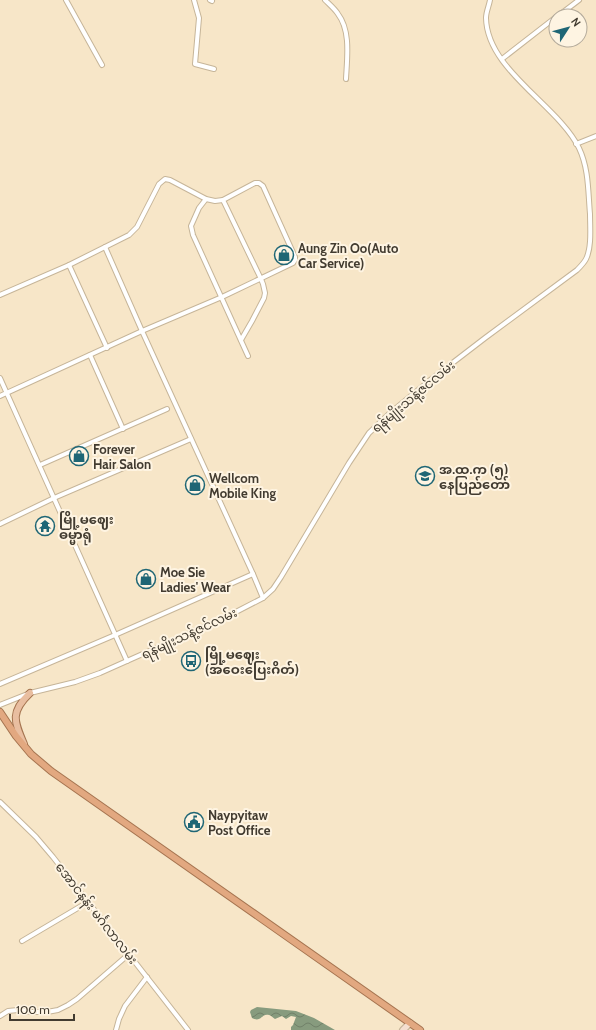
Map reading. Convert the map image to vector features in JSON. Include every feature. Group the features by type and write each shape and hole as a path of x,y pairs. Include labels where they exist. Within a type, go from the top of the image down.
{"highway":[{"path":"0,712 27,750 51,771 420,1030"}],"main road":[{"path":"27,750 17,728 15,718 17,708 21,701 30,693"},
{"path":"403,1030 410,1023"}],"street":[{"path":"66,0 102,65"},
{"path":"194,0 199,18 195,64 214,69"},
{"path":"325,0 338,14 345,27 347,45 346,79"},
{"name":"ရန်မျိုးသန့်ဇင်လမ်း","path":"0,705 30,693 75,682 127,661 230,615 263,598 281,577 349,463 369,433 390,413 429,381 577,270 586,260 589,249 590,223 587,169 579,149 569,131 506,66 492,43 486,16 490,0"},
{"path":"569,8 579,0"},
{"path":"502,59 548,24"},
{"path":"576,144 596,136"},
{"path":"0,295 69,265 129,235 137,227 155,190 165,179 170,180 206,199 215,201 223,200 255,183 259,183 263,186 295,257 293,263 261,279 0,396"},
{"path":"206,199 199,208 191,228 248,356"},
{"path":"223,200 261,279 265,293 264,298 241,340"},
{"path":"105,246 142,332 263,598"},
{"path":"69,265 107,348"},
{"path":"90,355 123,428"},
{"path":"0,378 127,661"},
{"path":"40,465 166,410"},
{"path":"0,524 54,498 191,439"},
{"path":"0,684 116,635 253,574"},
{"name":"အောင်နန်း မင်္ဂလာလမ်း","path":"0,802 36,837 53,857 188,1030"},
{"path":"22,941 88,902"},
{"path":"0,1016 8,1011 18,1010 47,1012 58,1010 77,999 129,954"},
{"path":"116,1030 125,1006 147,977"}],"water":[{"path":"257,1007 296,1011 314,1018 335,1030 291,1030 296,1017 291,1016 286,1019 282,1016 275,1019 270,1015 264,1015 260,1019 255,1019 252,1018 250,1012"}],"place":[{"name":"Aung Zin Oo(Auto Car Service)","path":"284,255"},
{"name":"Forever Hair Salon","path":"79,456"},
{"name":"အ.ထ.က (၅) နေပြည်တော်","path":"425,476"},
{"name":"Wellcom Mobile King","path":"195,485"},
{"name":"မြို့မဈေး ဓမ္မာရုံ","path":"45,526"},
{"name":"Moe Sie Ladies' Wear","path":"146,579"},
{"name":"မြို့မဈေး (အဝေးပြေးဂိတ်)","path":"191,661"},
{"name":"Naypyitaw Post Office","path":"194,822"}]}
